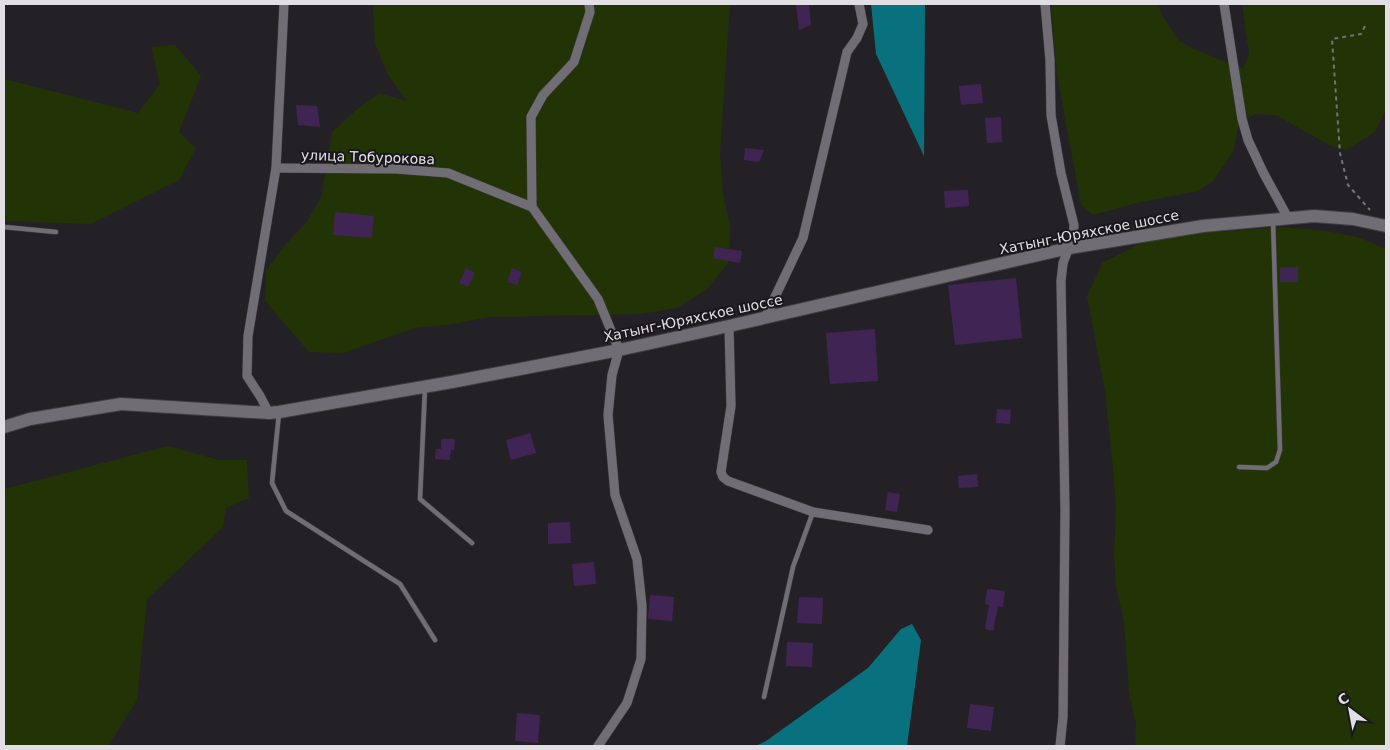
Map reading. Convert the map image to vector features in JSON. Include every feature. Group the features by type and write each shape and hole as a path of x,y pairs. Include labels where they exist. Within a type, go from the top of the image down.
{"street":[{"path":"274,413 247,376 248,336 276,168 284,4"},
{"path":"589,4 590,12 574,62 543,95 531,117 532,207 598,299 619,350 612,375 608,415 614,495 637,559 642,606 641,659 627,703 598,746"},
{"path":"765,318 802,238 847,52 857,38 863,24 858,4"},
{"path":"1045,4 1050,60 1051,115 1061,173 1074,225 1073,237 1062,264 1061,281 1065,510 1063,718 1060,746"},
{"path":"1224,4 1242,119 1248,140 1288,218"},
{"name":"улица Тобурокова","path":"276,168 396,169 448,173 532,207"},
{"name":"Хатынг-Юряхское шоссе","path":"4,427 30,418 121,404 274,413 425,387 619,350 1069,248 1204,226 1314,216 1353,219 1386,226"},
{"path":"729,326 731,406 723,449 722,477 728,481 813,512 928,530"}],"lane":[{"path":"1239,467 1267,468 1276,462 1280,450 1273,220"},
{"path":"4,227 56,232"},
{"path":"425,387 420,499 472,543"},
{"path":"274,413 272,483 286,511 400,584 436,640"},
{"path":"764,697 793,567 813,512"}],"path":[{"path":"1365,26 1360,34 1332,39 1340,153 1348,185 1373,214"}],"green space":[{"path":"374,4 730,4 720,153 723,194 730,226 729,262 707,289 677,308 641,314 490,317 415,328 343,353 309,352 265,301 266,271 283,247 305,224 321,198 332,132 379,93 407,101 388,75 375,44"},
{"path":"1051,4 1159,4 1161,14 1179,41 1243,69 1249,54 1242,4 1386,4 1386,109 1375,132 1346,150 1331,146 1276,115 1255,114 1239,123 1233,152 1213,181 1198,191 1137,203 1093,215 1081,205 1057,75"},
{"path":"175,45 201,76 179,132 196,148 179,180 91,224 4,221 4,79 138,113 160,84 151,47"},
{"path":"1285,227 1327,231 1361,238 1386,249 1386,746 1135,746 1136,724 1129,693 1124,621 1116,587 1114,553 1116,509 1105,392 1087,296 1102,263 1137,245 1173,235"},
{"path":"168,446 219,460 247,460 249,498 226,508 223,527 147,599 137,700 108,746 4,746 4,489"}],"water":[{"path":"871,4 925,4 924,156 876,54"},
{"path":"912,624 921,640 907,746 756,746 766,741 868,668 901,629"}],"building":[{"path":"809,4 811,25 799,30 796,5"},
{"path":"981,84 983,103 961,105 959,86"},
{"path":"296,105 317,106 320,127 298,125"},
{"path":"1001,117 1002,142 987,143 985,118"},
{"path":"745,148 764,150 759,162 744,160"},
{"path":"968,190 969,206 945,208 944,191"},
{"path":"335,212 374,216 372,238 333,235"},
{"path":"715,247 742,251 740,263 713,258"},
{"path":"1280,267 1298,267 1298,282 1280,282"},
{"path":"466,268 475,273 468,287 459,283"},
{"path":"512,268 522,272 517,285 507,282"},
{"path":"1016,278 1022,338 955,345 948,285"},
{"path":"875,329 878,381 830,384 826,333"},
{"path":"997,409 1011,410 1010,424 996,423"},
{"path":"530,433 536,453 511,460 506,440"},
{"path":"441,439 455,439 454,450 451,450 450,460 435,459 436,449 441,449"},
{"path":"977,474 978,487 959,488 958,476"},
{"path":"888,492 900,494 897,512 885,510"},
{"path":"570,522 571,543 548,544 548,523"},
{"path":"594,562 596,584 574,586 572,564"},
{"path":"987,589 1005,591 1003,607 998,606 993,631 985,629 989,605 985,604"},
{"path":"650,595 674,597 672,621 648,619"},
{"path":"799,597 823,598 822,624 797,623"},
{"path":"787,642 813,643 812,667 786,666"},
{"path":"970,704 994,707 991,731 967,728"},
{"path":"517,713 540,715 538,743 515,741"}]}
